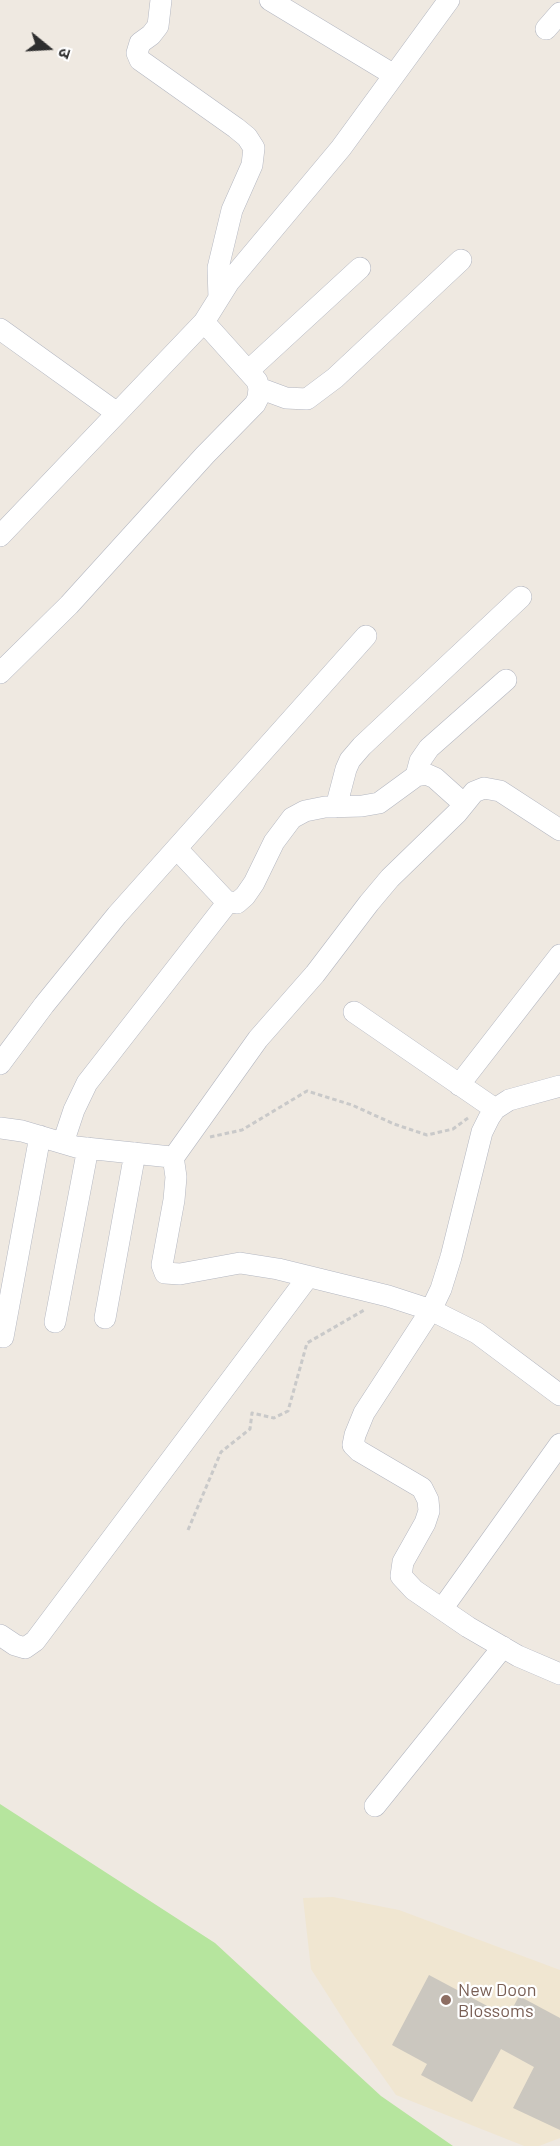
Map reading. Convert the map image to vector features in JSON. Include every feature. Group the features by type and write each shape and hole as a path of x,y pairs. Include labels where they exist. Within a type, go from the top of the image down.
{"street":[{"path":"161,0 158,26 140,43 137,53 140,60 236,128 247,137 254,148 252,165 231,210 218,268 219,298"},
{"path":"270,0 394,75"},
{"path":"0,536 204,322 229,282 341,148 449,0"},
{"path":"546,29 560,13"},
{"path":"204,322 254,380 286,398 307,399 335,378 461,260"},
{"path":"254,380 360,268"},
{"path":"0,328 117,413"},
{"path":"0,673 69,605 205,455 246,414 258,398 254,380"},
{"path":"336,807 346,769 350,760 362,746 521,597"},
{"path":"0,1064 117,915 366,636"},
{"path":"416,776 420,761 429,748 506,680"},
{"path":"177,849 228,902 237,903 245,896 274,842 292,818 305,811 379,803 416,776 426,774 435,778 464,804"},
{"path":"559,829 500,791 484,788 474,792 390,878 315,974 258,1039 173,1156 176,1177 162,1265 165,1273 180,1274 240,1263 388,1296 431,1310 477,1333 560,1395"},
{"path":"63,1143 87,1083 228,902"},
{"path":"459,1085 560,955"},
{"path":"354,1012 495,1109"},
{"path":"560,1086 521,1096 495,1109 482,1132 441,1289 431,1310 364,1413 355,1435 354,1444 359,1451 422,1488 428,1500 429,1511 425,1523 403,1562 401,1576 414,1590 468,1628 518,1656 560,1674"},
{"path":"0,1128 22,1131 88,1148 173,1156"},
{"path":"3,1337 40,1136"},
{"path":"55,1322 88,1148"},
{"path":"105,1318 135,1153"},
{"path":"0,1635 15,1645 25,1648 35,1641 308,1277"},
{"path":"442,1609 560,1444"},
{"path":"375,1806 503,1647"}],"path":[{"path":"205,1138 242,1130 307,1091 352,1105 394,1124 427,1135 453,1129 477,1110 495,1109"},
{"path":"188,1530 221,1452 250,1429 252,1413 274,1418 288,1411 307,1343 388,1296"}],"shaded area":[{"name":"New Doon Blossoms","path":"333,1897 399,1910 560,1970 560,2138 539,2146 524,2146 396,2095 311,1969 303,1898"}],"green space":[{"path":"0,1804 215,1943 381,2096 453,2146 0,2146"}],"building":[{"path":"429,1975 508,2017 519,1996 560,2018 560,2130 513,2108 534,2067 501,2049 472,2102 421,2075 427,2064 392,2045"}],"place":[{"name":"New Doon Blossoms","path":"446,2000"}]}
